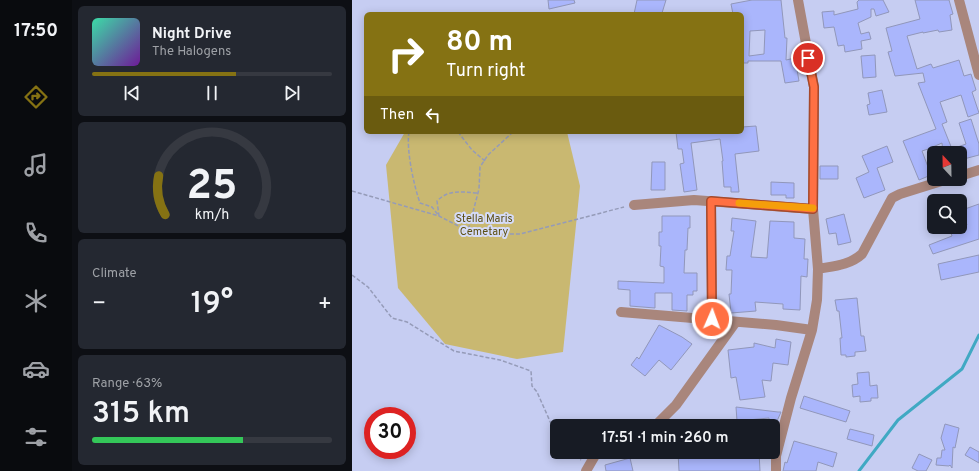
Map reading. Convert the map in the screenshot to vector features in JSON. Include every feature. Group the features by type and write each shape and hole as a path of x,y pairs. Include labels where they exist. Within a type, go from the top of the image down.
{"street":[{"path":"776,471 776,456 790,398 812,330 817,300 818,269 813,209 814,87 798,0"},
{"path":"959,0 979,75"},
{"path":"967,174 979,170"},
{"path":"818,269 856,260 862,254 892,198 927,186"},
{"path":"634,205 694,200 813,209"},
{"path":"711,201 712,319"},
{"path":"621,312 712,319 735,323 776,325 812,330"},
{"path":"662,419 676,405 735,323"},
{"path":"588,468 593,459"}],"path":[{"path":"409,134 408,139 413,176 420,204 432,207 439,216"},
{"path":"460,134 472,150 485,161"},
{"path":"468,231 478,193 480,167 511,134"},
{"path":"352,191 439,216 468,231 489,234 520,234 634,205"},
{"path":"439,216 437,201 444,193 478,193"},
{"path":"352,275 368,287 392,318 407,322 454,351 500,360 532,371 532,386 537,392 550,421"},
{"path":"578,459 588,468"}],"green space":[{"name":"Stella Maris Cemetary","path":"404,134 567,134 580,186 563,352 517,359 445,344 398,288 386,165"}],"building":[{"path":"548,0 574,0 575,3 549,9"},
{"path":"637,0 666,0 662,12 634,12"},
{"path":"752,0 781,0 785,38 787,38 786,60 795,58 799,81 785,83 781,61 748,61 748,63 744,63 744,12 733,12 731,4","holes":["765,30 764,54 749,56 750,31"]},
{"path":"859,0 883,0 889,12 876,16 874,9 871,9 871,17 858,23 861,34 869,32 871,39 861,41 862,49 845,52 844,45 838,46 834,27 824,28 822,12 834,11 834,15 858,9 857,2"},
{"path":"915,0 949,0 953,14 950,15 952,30 923,32 907,36 917,69 931,64 933,68 959,60 964,76 971,74 976,90 972,92 979,113 968,117 961,95 940,102 947,122 942,124 951,146 942,146 942,143 935,146 927,146 927,149 922,151 927,164 927,177 919,180 903,141 936,129 918,83 925,82 923,73 895,76 888,52 892,51 886,28 920,19"},
{"path":"875,55 876,77 863,78 861,56"},
{"path":"882,90 887,112 869,115 867,105 870,104 868,93"},
{"path":"971,119 979,144 979,155 967,158 967,146 960,146 966,144 959,123"},
{"path":"756,126 759,151 735,154 739,192 731,192 731,187 724,187 720,139 691,143 697,190 684,192 680,164 684,163 682,149 678,149 676,134 744,134 744,127"},
{"path":"887,146 893,162 877,168 885,190 864,198 856,178 869,172 862,156"},
{"path":"652,162 665,162 665,190 651,190"},
{"path":"820,166 838,166 838,179 820,179"},
{"path":"771,182 794,183 794,198 786,198 786,195 771,195"},
{"path":"979,204 979,239 933,254 929,245 952,236 951,234 967,234 967,208"},
{"path":"844,214 851,242 838,245 836,233 829,234 826,219"},
{"path":"662,216 690,216 687,250 685,250 684,273 697,273 697,291 693,291 693,295 687,295 687,311 672,310 672,293 655,293 655,308 630,306 630,290 618,289 618,281 664,283 664,267 660,266 661,246 659,246 659,232 662,232"},
{"path":"732,218 756,221 751,257 767,258 770,221 794,222 794,238 805,239 804,259 808,259 807,277 801,276 800,310 783,309 783,304 755,302 756,311 731,313 729,294 731,294 732,270 726,270 727,256 730,256 734,231 731,231"},
{"path":"979,255 979,272 941,280 938,264"},
{"path":"857,298 861,336 864,336 866,351 855,352 855,356 846,357 846,355 841,355 840,338 842,338 839,311 837,311 835,300"},
{"path":"659,325 692,344 671,370 659,360 645,376 631,365 637,357 639,359"},
{"path":"776,339 791,342 788,365 773,363 771,381 762,380 765,397 740,400 736,377 731,378 728,350 754,347 754,343 775,348"},
{"path":"869,372 870,386 877,385 878,398 871,398 871,401 860,402 860,396 853,397 852,385 858,384 857,373"},
{"path":"804,396 850,411 846,422 800,408"},
{"path":"736,407 781,412 778,419 737,419"},
{"path":"945,424 959,428 955,448 953,447 952,468 950,465 936,465 937,458 941,458 942,450 945,450 941,438"},
{"path":"850,429 874,435 872,446 847,439"},
{"path":"794,441 837,453 833,467 818,462 816,471 783,471 785,462 787,463"},
{"path":"970,447 979,452 979,463 965,455"},
{"path":"919,454 932,460 926,471 918,471 912,468"},
{"path":"630,459 633,471 606,471 605,465"},
{"path":"678,459 759,459 760,471 679,471"}],"waterway":[{"path":"859,471 898,420 962,369 979,335"}],"slow traffic":[{"path":"739,203 813,208"}],"route":[{"path":"712,319 711,201 813,209 814,87 808,58"}]}
